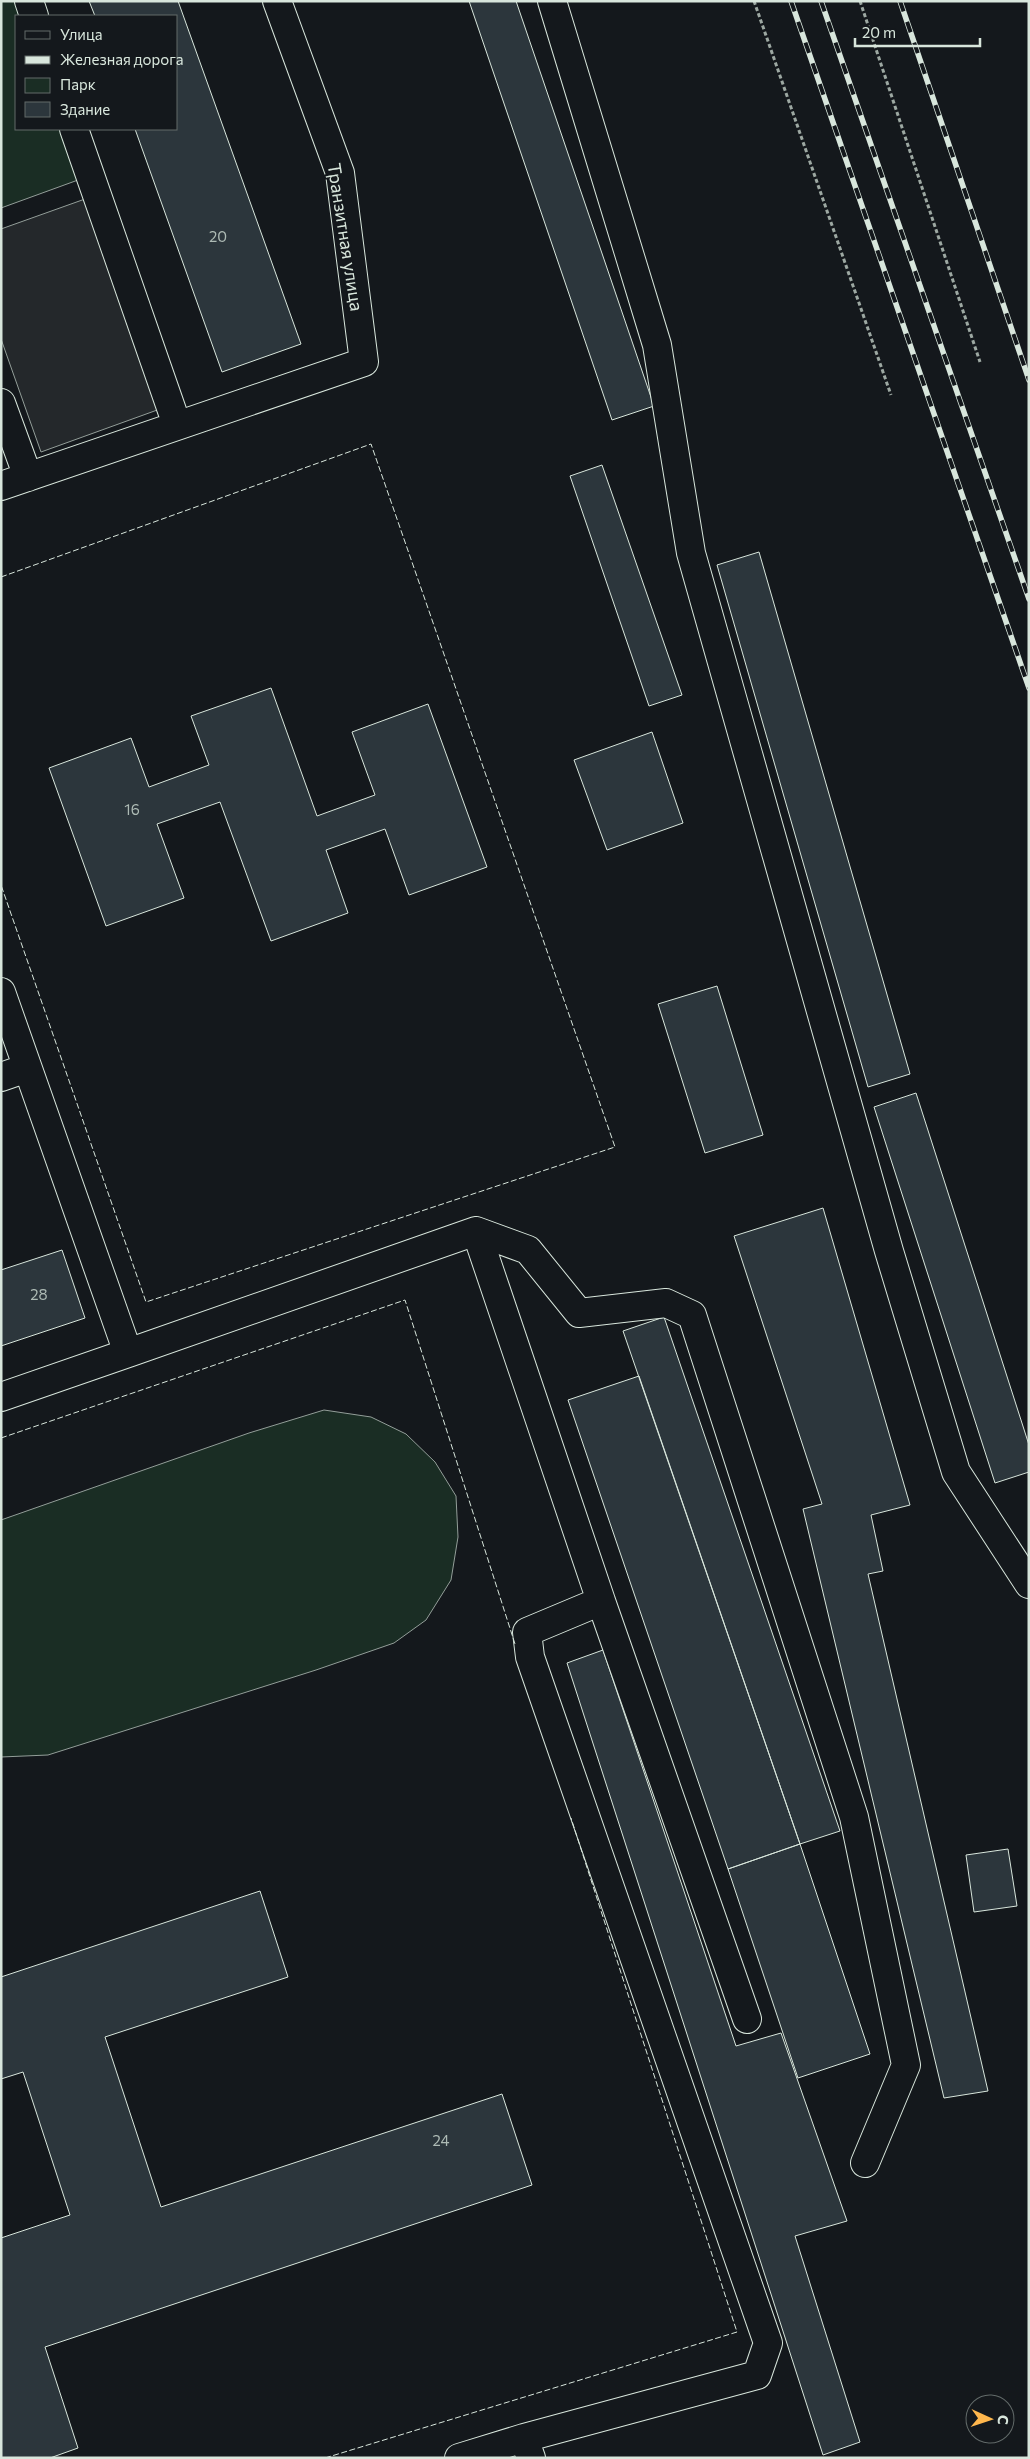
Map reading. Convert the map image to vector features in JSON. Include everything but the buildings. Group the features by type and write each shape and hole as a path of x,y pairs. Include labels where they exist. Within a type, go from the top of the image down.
{"street":[{"path":"29,1 34,15"},
{"name":"Транзитная улица","path":"177,424 364,362 340,173 277,1"},
{"path":"552,1 657,345 694,562 884,1232 956,1472 1029,1584"},
{"path":"1,486 177,424 74,130"},
{"path":"1,403 28,477"},
{"path":"1,992 128,1353"},
{"path":"1,1077 27,1068"},
{"path":"476,1231 601,1601 747,2019"},
{"path":"1,1397 476,1231 528,1250 579,1314 666,1303 692,1316 854,1818 906,2065 865,2163"},
{"path":"459,2458 527,2448 757,2375 768,2343 530,1657 527,1632 601,1601"}],"path":[{"path":"754,1 891,395"},
{"path":"860,1 980,362"}],"green space":[{"path":"1,1 14,1 20,15 15,15 15,130 60,130 78,180 1,208"},
{"path":"324,1410 371,1417 406,1434 435,1462 456,1496 458,1537 451,1580 426,1620 394,1643 316,1670 48,1755 1,1757 1,1520 249,1433"}],"shaded area":[{"path":"85,199 160,409 41,452 1,339 1,229"}],"railway":[{"path":"791,1 1029,688"},
{"path":"821,1 1029,599"},
{"path":"900,1 1029,380"}],"fence":[{"path":"1,577 371,444 615,1147 146,1302 1,885"},
{"path":"1,1438 405,1300 515,1644"},
{"path":"325,2458 737,2332 571,1818"}]}
